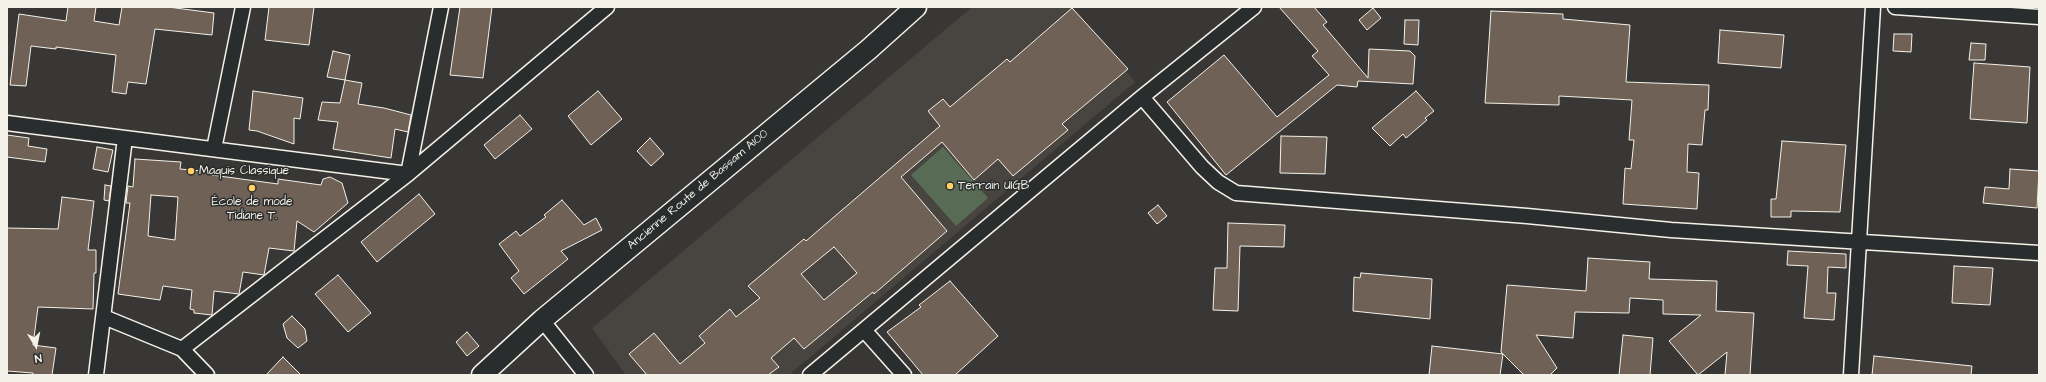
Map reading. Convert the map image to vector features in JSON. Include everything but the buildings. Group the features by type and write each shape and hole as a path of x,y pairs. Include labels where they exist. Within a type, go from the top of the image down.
{"main road":[{"name":"Ancienne Route de Bassam A100","path":"482,375 542,320 868,50 916,7"}],"street":[{"path":"214,149 243,7"},
{"path":"408,174 441,7"},
{"path":"182,349 408,174 607,7"},
{"path":"810,375 1142,98 1254,7"},
{"path":"1851,375 1873,7"},
{"path":"1895,7 2039,18"},
{"path":"1142,98 1218,182 1236,194 1527,216 1671,230 2039,253"},
{"path":"7,122 408,174"},
{"path":"96,375 125,138"},
{"path":"104,317 182,349 207,375"},
{"path":"542,320 586,375"},
{"path":"864,330 904,375"}],"shaded area":[{"path":"972,7 1073,7 1135,82 789,375 626,375 592,328"}],"green space":[{"name":"Terrain UIGB","path":"943,147 988,198 956,226 911,175"}],"place":[{"name":"Maquis Classique","path":"191,171"},
{"name":"Terrain UIGB","path":"950,186"},
{"name":"École de mode Tidiane T.","path":"252,188"}]}
